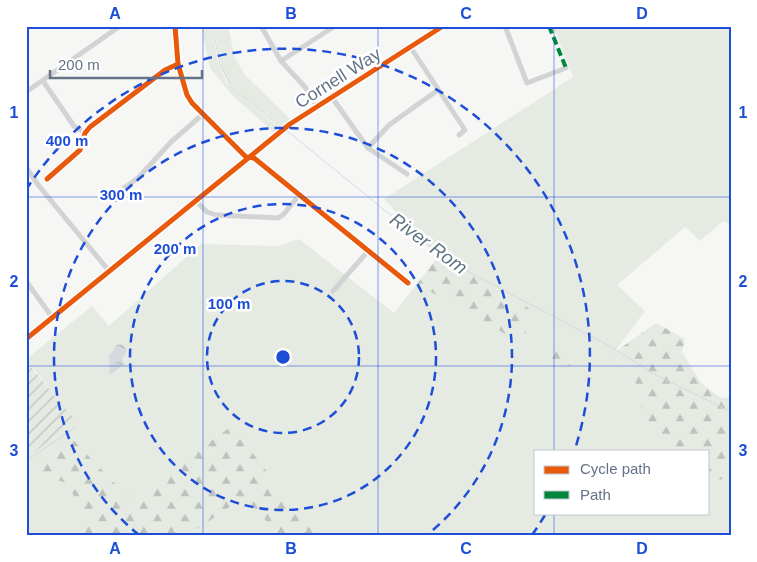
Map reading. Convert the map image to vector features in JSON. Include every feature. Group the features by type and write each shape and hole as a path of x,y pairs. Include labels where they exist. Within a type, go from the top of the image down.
{"street":[{"path":"26,92 120,26"},
{"path":"175,26 178,64 188,95 202,114 246,157 254,158 408,283"},
{"path":"261,26 281,60 305,87 318,108"},
{"path":"281,60 335,26"},
{"path":"428,26 433,33"},
{"name":"Cornell Way","path":"26,338 288,126 443,26"},
{"path":"505,26 527,83 566,68"},
{"path":"411,48 465,130 459,135"},
{"path":"45,194 47,180 80,150 85,133 165,70 178,64"},
{"path":"43,81 74,126 85,133"},
{"path":"368,148 389,125 438,90"},
{"path":"332,99 368,148 407,174"},
{"path":"124,188 138,178 171,142 202,114"},
{"path":"26,167 45,194 109,271"},
{"path":"34,179 47,180"},
{"path":"196,201 207,212 216,215 278,218 283,215 300,194"},
{"path":"333,291 369,250"},
{"path":"26,281 52,317"}],"green space":[{"path":"201,26 211,26 218,62 227,84 279,128 273,132 232,95 210,68"},
{"path":"213,26 228,26 235,58 245,75 290,119 281,126 266,115 269,113 264,113 241,95 229,82 222,67"},
{"path":"553,26 731,26 731,225 723,221 700,241 685,227 617,285 645,311 613,354 639,371 634,388 659,450 534,450 534,514 710,514 710,485 722,479 731,471 731,536 26,536 26,458 75,421 26,359 92,306 109,326 201,244 278,246 299,239 394,313 438,257 384,199 573,77"},
{"path":"438,257 529,308 525,325 528,347 417,284"},
{"path":"656,323 685,339 682,352 702,384 721,398 731,397 731,471 722,479 710,485 710,450 659,450 634,388 639,371 612,354"},
{"path":"545,347 562,352 574,360 569,367 544,355"},
{"path":"26,361 76,421 26,458"},
{"path":"232,426 316,536 280,536 244,497 187,536 84,536 82,533 85,514 66,483 31,471 73,440 130,499"}],"water":[{"path":"122,344 127,350 122,359 124,364 110,375 109,357 117,345"}],"waterway":[{"name":"River Rom","path":"212,26 220,64 231,87 282,128"},
{"name":"River Rom","path":"286,130 446,260 606,344 656,375 731,412"},
{"path":"26,461 76,427"}],"marked path":[{"path":"549,26 566,68"}],"cycle path":[{"path":"175,26 178,64 187,95 192,103 246,157 254,158 408,283"},
{"path":"26,339 290,124 443,26"},
{"path":"47,179 80,150 85,133 90,127 165,70 178,64"}]}
